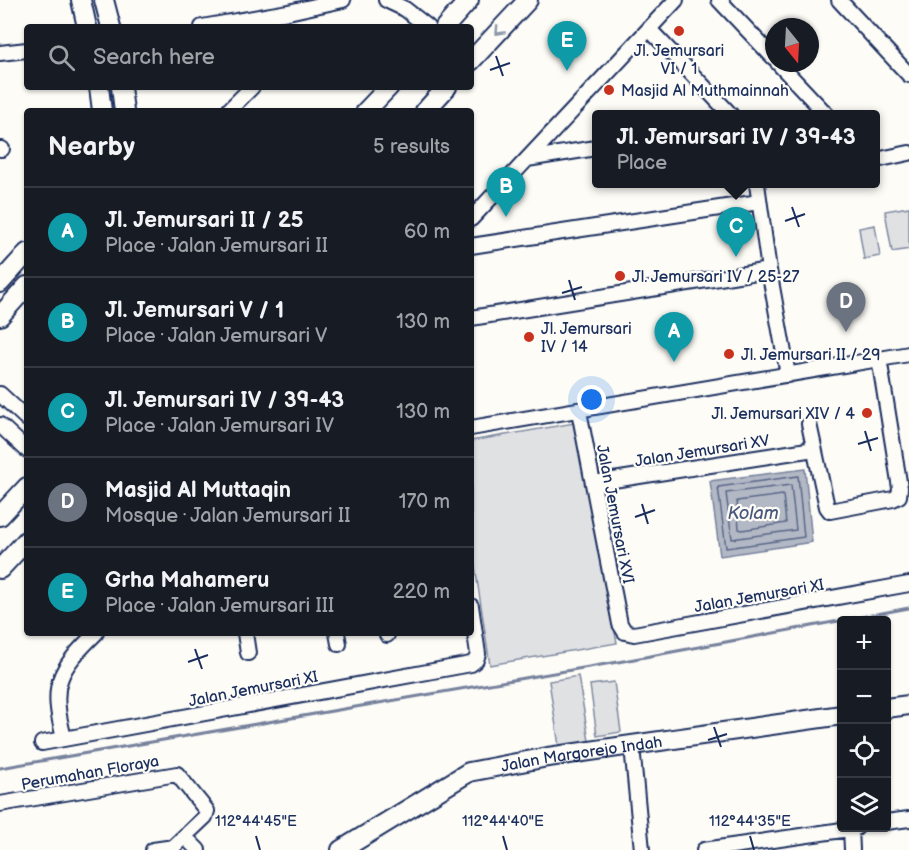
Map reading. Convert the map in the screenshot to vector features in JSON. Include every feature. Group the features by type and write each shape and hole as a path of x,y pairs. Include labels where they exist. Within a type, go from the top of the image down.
{"main road":[{"path":"81,0 86,24"},
{"path":"104,0 110,24"},
{"path":"448,24 470,0"},
{"path":"474,58 528,0"},
{"path":"99,90 102,108"},
{"path":"121,90 124,108"},
{"path":"369,108 386,90"},
{"path":"428,108 444,90"},
{"path":"0,283 24,256"},
{"path":"14,267 24,278"},
{"path":"0,316 24,289"},
{"path":"0,516 24,490"},
{"path":"0,569 24,543"},
{"path":"891,707 909,705"},
{"name":"Jalan Margorejo Indah","path":"341,850 469,772 548,757 837,716"}],"street":[{"path":"214,24 287,6 343,0"},
{"path":"386,0 405,9 424,24"},
{"path":"474,216 606,72 676,0"},
{"path":"719,0 765,49"},
{"path":"839,0 909,75"},
{"path":"649,29 727,110"},
{"path":"0,53 24,50"},
{"path":"787,72 823,110"},
{"path":"231,108 249,90"},
{"path":"527,159 592,149"},
{"path":"880,159 909,153"},
{"path":"758,188 769,270 788,375"},
{"path":"474,246 759,202"},
{"path":"474,318 769,270"},
{"path":"474,428 909,354"},
{"path":"809,424 827,507 830,511 899,496 900,488 879,358"},
{"path":"0,394 24,416"},
{"name":"Jalan Jemursari XVI","path":"579,411 620,624"},
{"path":"0,425 24,447"},
{"name":"Jalan Jemursari XV","path":"594,483 814,449"},
{"name":"Jalan Jemursari XI","path":"620,624 625,632 634,634 909,584"},
{"name":"Jalan Jemursari XI","path":"42,743 471,664 476,660 478,654 474,627"},
{"path":"64,738 58,715 57,687 64,669 93,636"},
{"path":"245,636 248,653"},
{"path":"632,746 642,850"},
{"name":"Perumahan Floraya","path":"0,804 177,774 207,811 205,817 172,848 153,850"},
{"path":"891,821 909,819"},
{"path":"704,850 756,846 837,831"},
{"path":"852,850 854,832"},
{"path":"185,837 198,850"}],"shaded area":[{"path":"909,207 909,249 892,252 885,211"},
{"path":"875,225 880,256 864,259 859,228"},
{"path":"574,423 617,643 490,665 474,560 474,440"},
{"path":"578,676 589,741 559,746 549,681"},
{"path":"614,682 621,732 597,736 590,685"}],"water":[{"name":"Kolam","path":"805,469 812,542 720,556 710,481"}],"waterway":[{"path":"0,768 618,662 909,608"}],"place":[{"name":"Jl. Jemursari VI / 1","path":"679,31"},
{"name":"Grha Mahameru","path":"567,71"},
{"name":"Masjid Al Muthmainnah","path":"609,90"},
{"name":"Jl. Jemursari V / 1","path":"506,217"},
{"name":"Jl. Jemursari IV / 39-43","path":"736,257"},
{"name":"Jl. Jemursari IV / 25-27","path":"620,276"},
{"name":"Masjid Al Muttaqin","path":"846,332"},
{"name":"Jl. Jemursari IV / 14","path":"529,337"},
{"name":"Jl. Jemursari II / 29","path":"729,354"},
{"name":"Jl. Jemursari II / 25","path":"674,362"},
{"name":"Jl. Jemursari XIV / 4","path":"867,413"}]}
